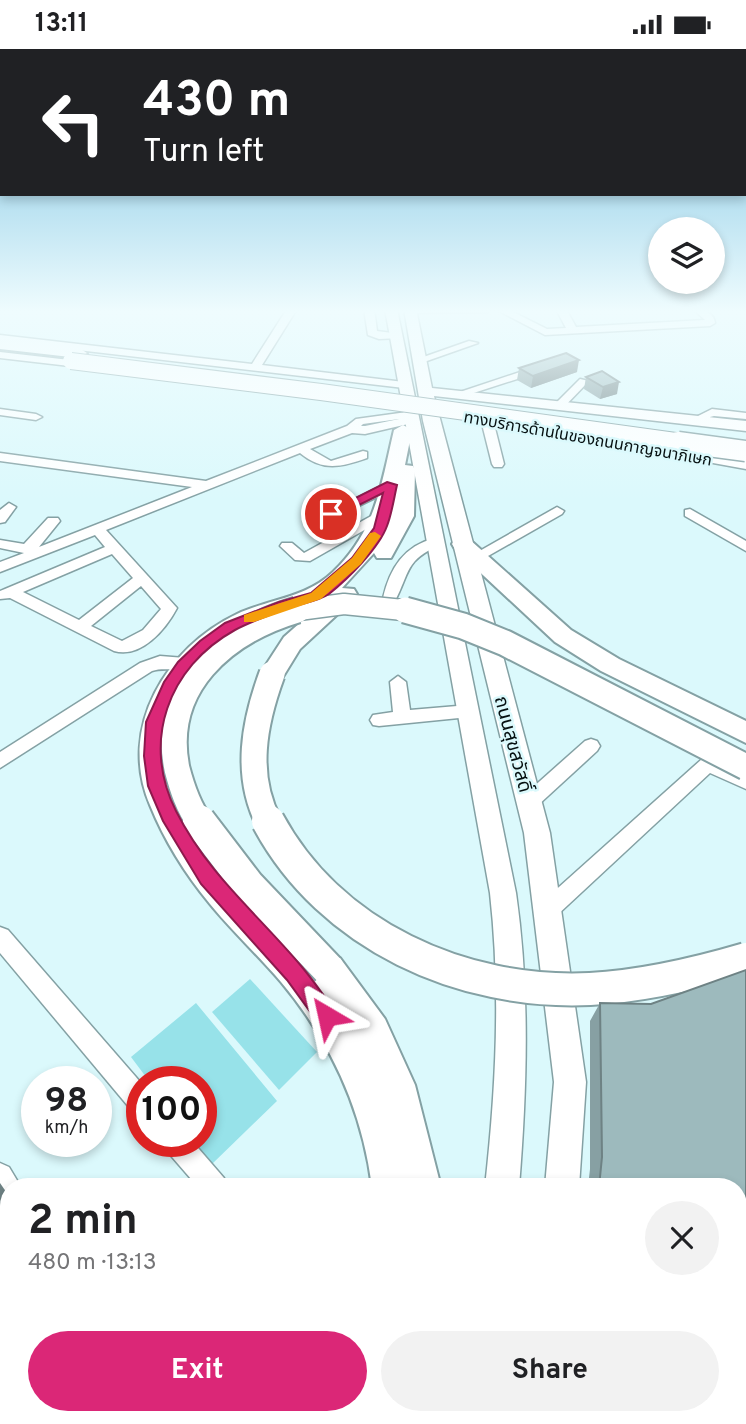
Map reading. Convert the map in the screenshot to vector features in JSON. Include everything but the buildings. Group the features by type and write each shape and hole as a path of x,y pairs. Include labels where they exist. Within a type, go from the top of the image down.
{"highway":[{"path":"162,373 321,392 746,451"},
{"path":"245,373 746,440"},
{"path":"389,1178 380,1124 351,1059 333,1027 294,973 207,878 170,816 156,786 153,756 154,722 169,686 185,664 230,627 284,605 316,596 366,549 380,528 411,409"},
{"path":"411,409 404,516 391,544 353,588 292,643 272,674 258,711 252,750 257,795 271,827 290,859 315,888 345,915 392,944 432,965 491,981 583,989 630,987 696,975 746,960"},
{"path":"469,550 563,636 610,665 746,733"},
{"path":"420,1178 402,1098 373,1031 328,969 223,858 189,806 175,765 175,724 186,692 209,659 233,638 266,619 301,608 346,605 419,613 466,628 533,656 664,727 746,767"}],"main road":[{"name":"ถนนสุขสวัสดิ์","path":"404,373 490,811 510,958 509,1118 503,1178"},
{"name":"ถนนสุขสวัสดิ์","path":"418,373 411,409 469,550 537,834 570,1082 563,1178"},
{"path":"411,409 457,395 746,426"},
{"name":"ทางบริการด้านในของถนนกาญจนาภิเษก","path":"411,409 746,464"}],"street":[{"path":"143,373 411,409"},
{"path":"282,373 411,409"},
{"path":"457,395 524,373"},
{"path":"558,407 584,381"},
{"path":"452,415 459,409 469,408 631,429 654,435 694,455"},
{"path":"0,567 33,550 97,529 351,429 365,430 411,409"},
{"path":"0,412 36,417"},
{"path":"707,422 704,416 712,412 746,416"},
{"path":"487,420 498,464"},
{"path":"302,449 317,461 331,466 363,455"},
{"path":"0,457 208,485"},
{"path":"331,514 391,485"},
{"path":"0,519 9,507"},
{"path":"469,550 557,512"},
{"path":"287,546 305,558 384,513"},
{"path":"690,513 746,547"},
{"path":"33,550 53,521"},
{"path":"5,594 120,647 136,645 162,620 169,608 97,529"},
{"path":"390,598 394,580 409,554 435,543"},
{"path":"0,544 33,550"},
{"path":"5,594 114,548"},
{"path":"80,627 142,578"},
{"path":"0,761 146,667 160,662 185,664"},
{"path":"398,682 402,717"},
{"path":"379,720 469,711"},
{"path":"529,802 591,746"},
{"path":"547,911 708,764 746,782"},
{"path":"0,937 126,1084"},
{"path":"189,1157 207,1178"}],"shaded area":[{"path":"250,979 317,1052 279,1090 212,1012"},
{"path":"196,1003 277,1101 211,1165 205,1157 217,1157 217,1066 138,1066 131,1057"}],"slow traffic":[{"path":"249,618 316,596 356,561 375,536"}],"route":[{"path":"327,1016 294,973 207,878 170,816 156,786 153,756 154,722 169,686 183,666 205,645 230,627 284,605 316,596 325,590 356,561 380,528 391,485 331,514"}]}
